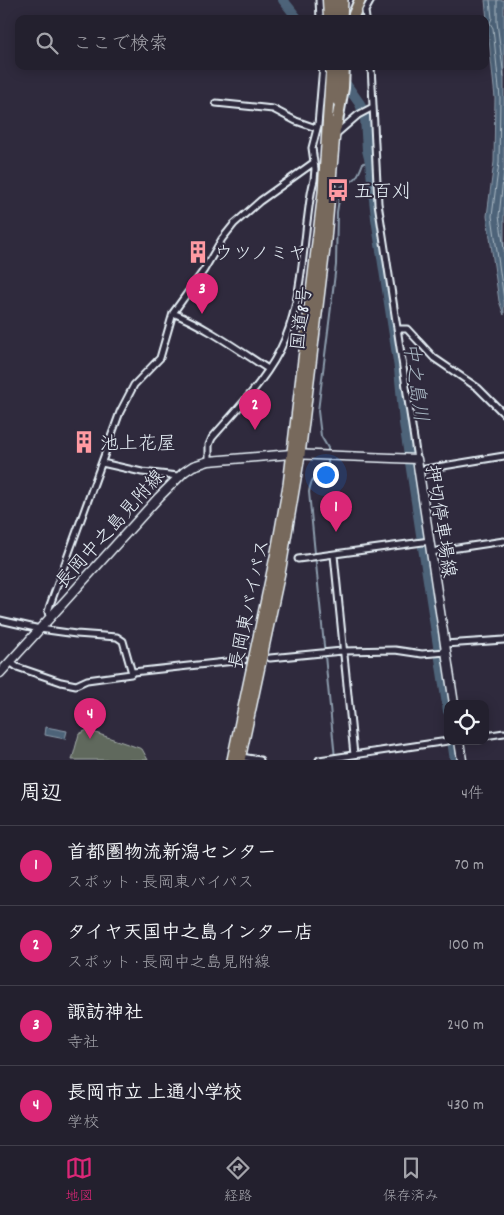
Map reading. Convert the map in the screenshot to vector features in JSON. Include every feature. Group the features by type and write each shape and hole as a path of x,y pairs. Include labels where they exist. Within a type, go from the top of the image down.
{"highway":[{"path":"328,0 330,15"},
{"path":"334,15 335,0"},
{"path":"342,15 343,0"},
{"path":"354,15 360,0"},
{"name":"国道8号","path":"296,454 324,175 331,70"},
{"path":"335,131 343,70"},
{"name":"国道8号","path":"296,454 326,240 335,131"},
{"name":"長岡東バイパス","path":"238,759 281,568 296,454"}],"main road":[{"name":"押切停車場線","path":"296,454 417,459 453,700"},
{"name":"長岡中之島見附線","path":"0,673 178,476 193,466 209,461 296,454"},
{"path":"460,745 462,760"}],"street":[{"path":"319,0 320,15"},
{"path":"366,15 365,10 372,0"},
{"path":"209,461 209,445 212,438 250,394 268,369 285,341 290,326 315,169 312,148 318,125 323,70"},
{"path":"371,70 378,203 417,459"},
{"path":"216,103 273,109 316,128"},
{"path":"335,131 373,107"},
{"path":"50,618 48,612 50,606 120,412 131,389 160,358 172,313 204,270 222,239 234,224 260,201 313,163"},
{"path":"305,241 317,242"},
{"path":"172,313 212,332 268,369"},
{"path":"398,329 407,329 434,358 478,388 504,414"},
{"path":"420,470 504,456"},
{"path":"102,463 142,472 178,476"},
{"path":"298,559 430,541"},
{"path":"431,552 504,541"},
{"path":"334,555 342,651 354,755"},
{"path":"0,620 40,629 120,638 132,673"},
{"path":"270,658 342,651 395,650 422,654 446,648 504,640"},
{"path":"10,662 17,667 61,682 76,685 87,680 132,673 244,660"},
{"path":"489,735 504,733"},
{"path":"319,760 444,741"},
{"path":"238,759 260,760"}],"green space":[{"path":"87,730 142,749 148,760 72,760 79,734"}],"water":[{"path":"485,0 504,0 504,315 499,301 487,216 494,162 495,98 489,39 489,15 487,15"},
{"path":"46,727 67,731 65,739 45,735"}],"waterway":[{"name":"中之島川","path":"283,0 295,15"},
{"name":"中之島川","path":"341,77 360,104 365,118 367,150 399,368 404,423 446,700"},
{"path":"328,454 328,448 321,436 318,411 336,265 337,212 341,187 350,183 355,178 363,163 370,162"},
{"path":"328,459 328,470 314,478 309,492 335,758"},
{"name":"中之島川","path":"453,745 455,760"}],"place":[{"name":"五百刈","path":"338,190"},
{"name":"ウツノミヤ","path":"198,252"},
{"name":"諏訪神社","path":"202,314"},
{"name":"タイヤ天国中之島インター店","path":"255,430"},
{"name":"池上花屋","path":"84,442"},
{"name":"首都圏物流新潟センター","path":"336,532"},
{"name":"長岡市立 上通小学校","path":"90,739"}]}
